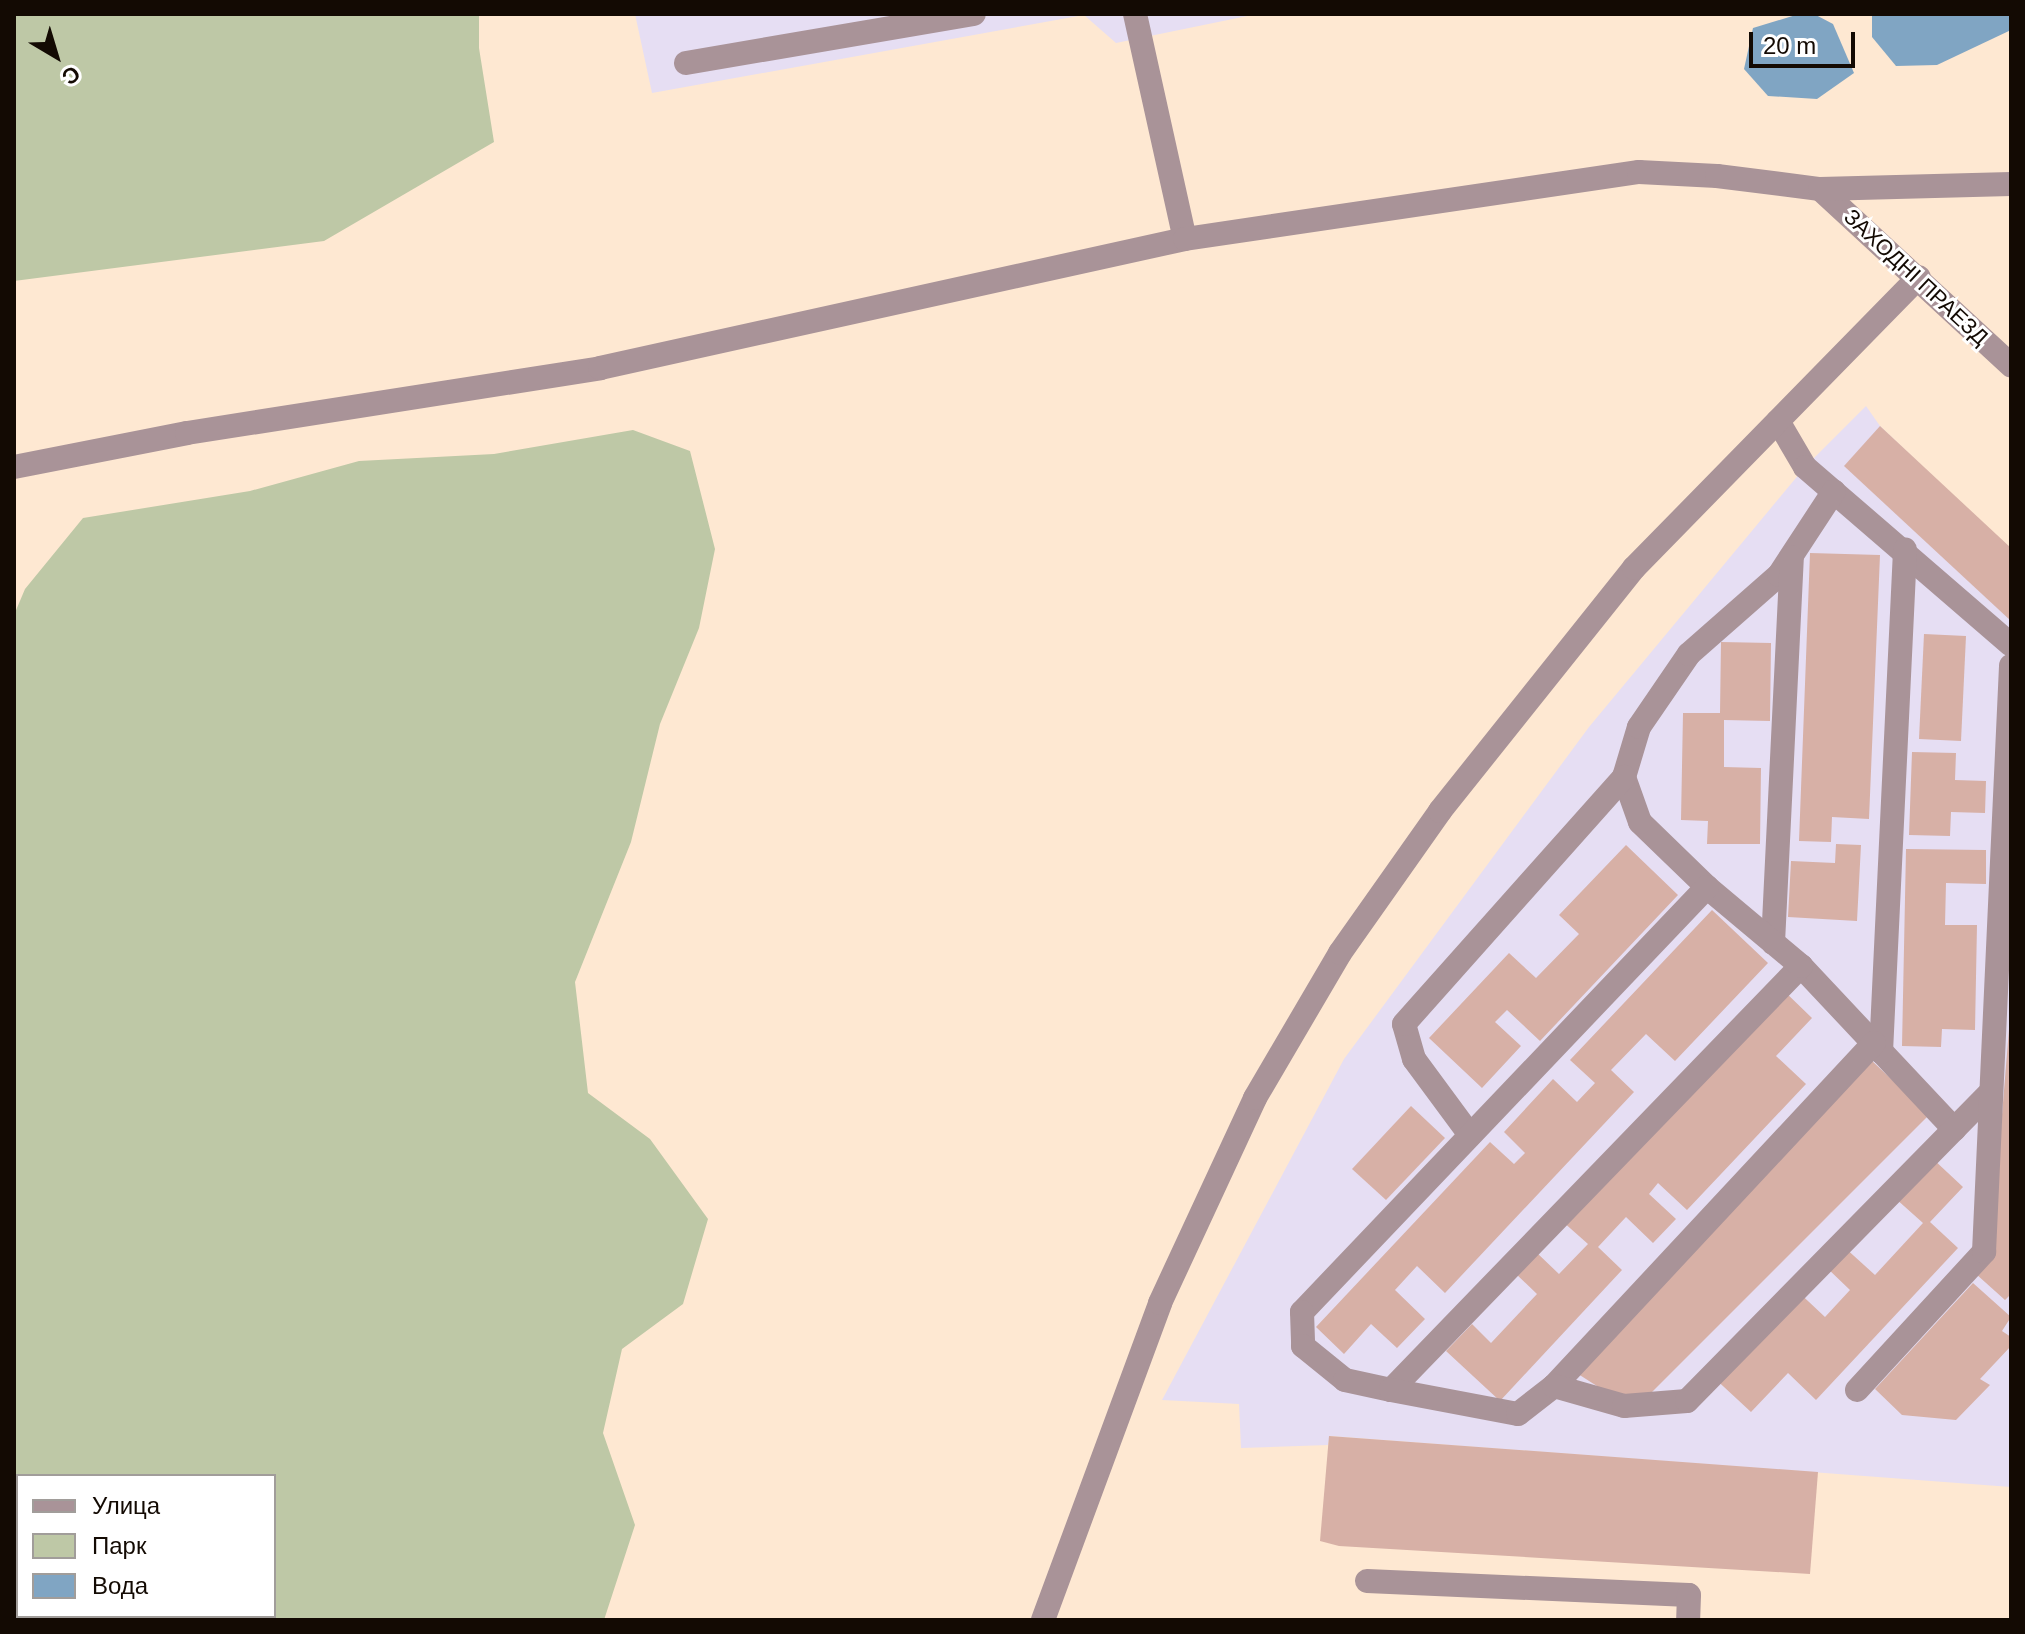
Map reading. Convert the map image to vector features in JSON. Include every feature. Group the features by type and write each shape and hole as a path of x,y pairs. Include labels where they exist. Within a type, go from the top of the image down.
{"street":[{"path":"686,63 974,14"},
{"path":"1135,14 1185,239"},
{"path":"14,467 187,433 600,368 1185,239 1639,172 1717,176 1820,189 2011,184"},
{"name":"ЗАХОДНІ ПРАЕЗД","path":"1820,189 2011,365"},
{"path":"1043,1620 1160,1303 1255,1098 1340,953 1440,811 1634,568 1919,277"},
{"path":"1778,421 1805,467 1905,550 2011,645"},
{"path":"1470,1135 1414,1059 1404,1024 1624,777 1639,727 1689,654 1779,575 1834,491"},
{"path":"1707,887 1302,1312 1303,1346 1345,1380 1518,1414 1554,1386 1877,1048 1905,550"},
{"path":"1773,943 1793,555"},
{"path":"1857,1390 1984,1252 2011,666"},
{"path":"1624,777 1640,822 1707,887 1801,966 1954,1129"},
{"path":"1391,1390 1801,966"},
{"path":"1554,1386 1624,1406 1687,1401 1989,1094"},
{"path":"1367,1581 1689,1595 1688,1620"}],"shaded area":[{"path":"635,14 1257,14 1116,43 1084,15 652,93"},
{"path":"1866,406 1880,426 2011,550 2011,1487 1330,1436 1328,1445 1241,1448 1239,1404 1162,1400 1344,1059 1589,727 1805,467"}],"green space":[{"path":"14,14 479,14 479,48 494,142 324,241 14,281"},
{"path":"633,430 690,451 715,549 699,628 660,724 631,842 575,982 588,1093 650,1139 708,1219 683,1304 622,1349 603,1433 635,1525 604,1620 14,1620 14,615 25,589 83,518 250,491 359,461 494,454"}],"water":[{"path":"1799,14 1814,14 1833,24 1854,73 1817,99 1768,96 1744,69 1753,28"},
{"path":"1872,14 2011,14 2011,30 1937,65 1896,66 1872,37"}],"building":[{"path":"1880,426 2011,548 2011,621 1844,466"},
{"path":"1810,553 1880,555 1869,819 1832,817 1831,842 1799,841"},
{"path":"1924,634 1966,636 1961,741 1919,739"},
{"path":"1721,642 1771,643 1770,721 1724,720 1724,767 1761,768 1760,844 1707,844 1708,821 1681,820 1683,713 1720,713"},
{"path":"1912,752 1956,753 1955,780 1986,781 1985,813 1951,812 1950,836 1909,835"},
{"path":"1836,844 1861,845 1857,921 1788,917 1791,861 1835,863"},
{"path":"1626,845 1678,895 1540,1041 1507,1010 1495,1022 1521,1046 1482,1088 1429,1038 1509,953 1536,978 1579,934 1559,915"},
{"path":"1906,849 1986,850 1986,884 1946,883 1945,925 1977,925 1975,1030 1942,1029 1941,1047 1902,1046"},
{"path":"1712,910 1768,963 1675,1061 1646,1034 1611,1070 1634,1092 1445,1293 1417,1266 1395,1290 1425,1319 1397,1348 1371,1324 1344,1354 1316,1327 1490,1142 1514,1164 1525,1153 1504,1132 1553,1079 1577,1102 1595,1083 1570,1060"},
{"path":"1781,988 1812,1018 1776,1056 1806,1084 1687,1210 1658,1183 1649,1194 1676,1219 1653,1243 1626,1217 1598,1247 1622,1270 1500,1401 1446,1351 1472,1324 1491,1343 1537,1294 1515,1273 1536,1252 1559,1274 1588,1244 1562,1221"},
{"path":"2009,1029 2011,1294 2005,1300 1976,1274 1991,1250"},
{"path":"1869,1058 1929,1115 1649,1395 1611,1395 1575,1372"},
{"path":"1411,1106 1445,1138 1386,1200 1352,1169"},
{"path":"1932,1158 1963,1187 1930,1222 1958,1248 1816,1400 1788,1373 1751,1412 1710,1374 1792,1286 1825,1317 1850,1290 1825,1266 1843,1246 1875,1275 1923,1223 1895,1198"},
{"path":"1973,1283 2011,1317 2002,1331 2011,1337 2011,1346 1980,1379 1990,1385 1956,1420 1902,1415 1875,1389"},
{"path":"1329,1436 1818,1472 1810,1574 1339,1546 1320,1541"}]}
